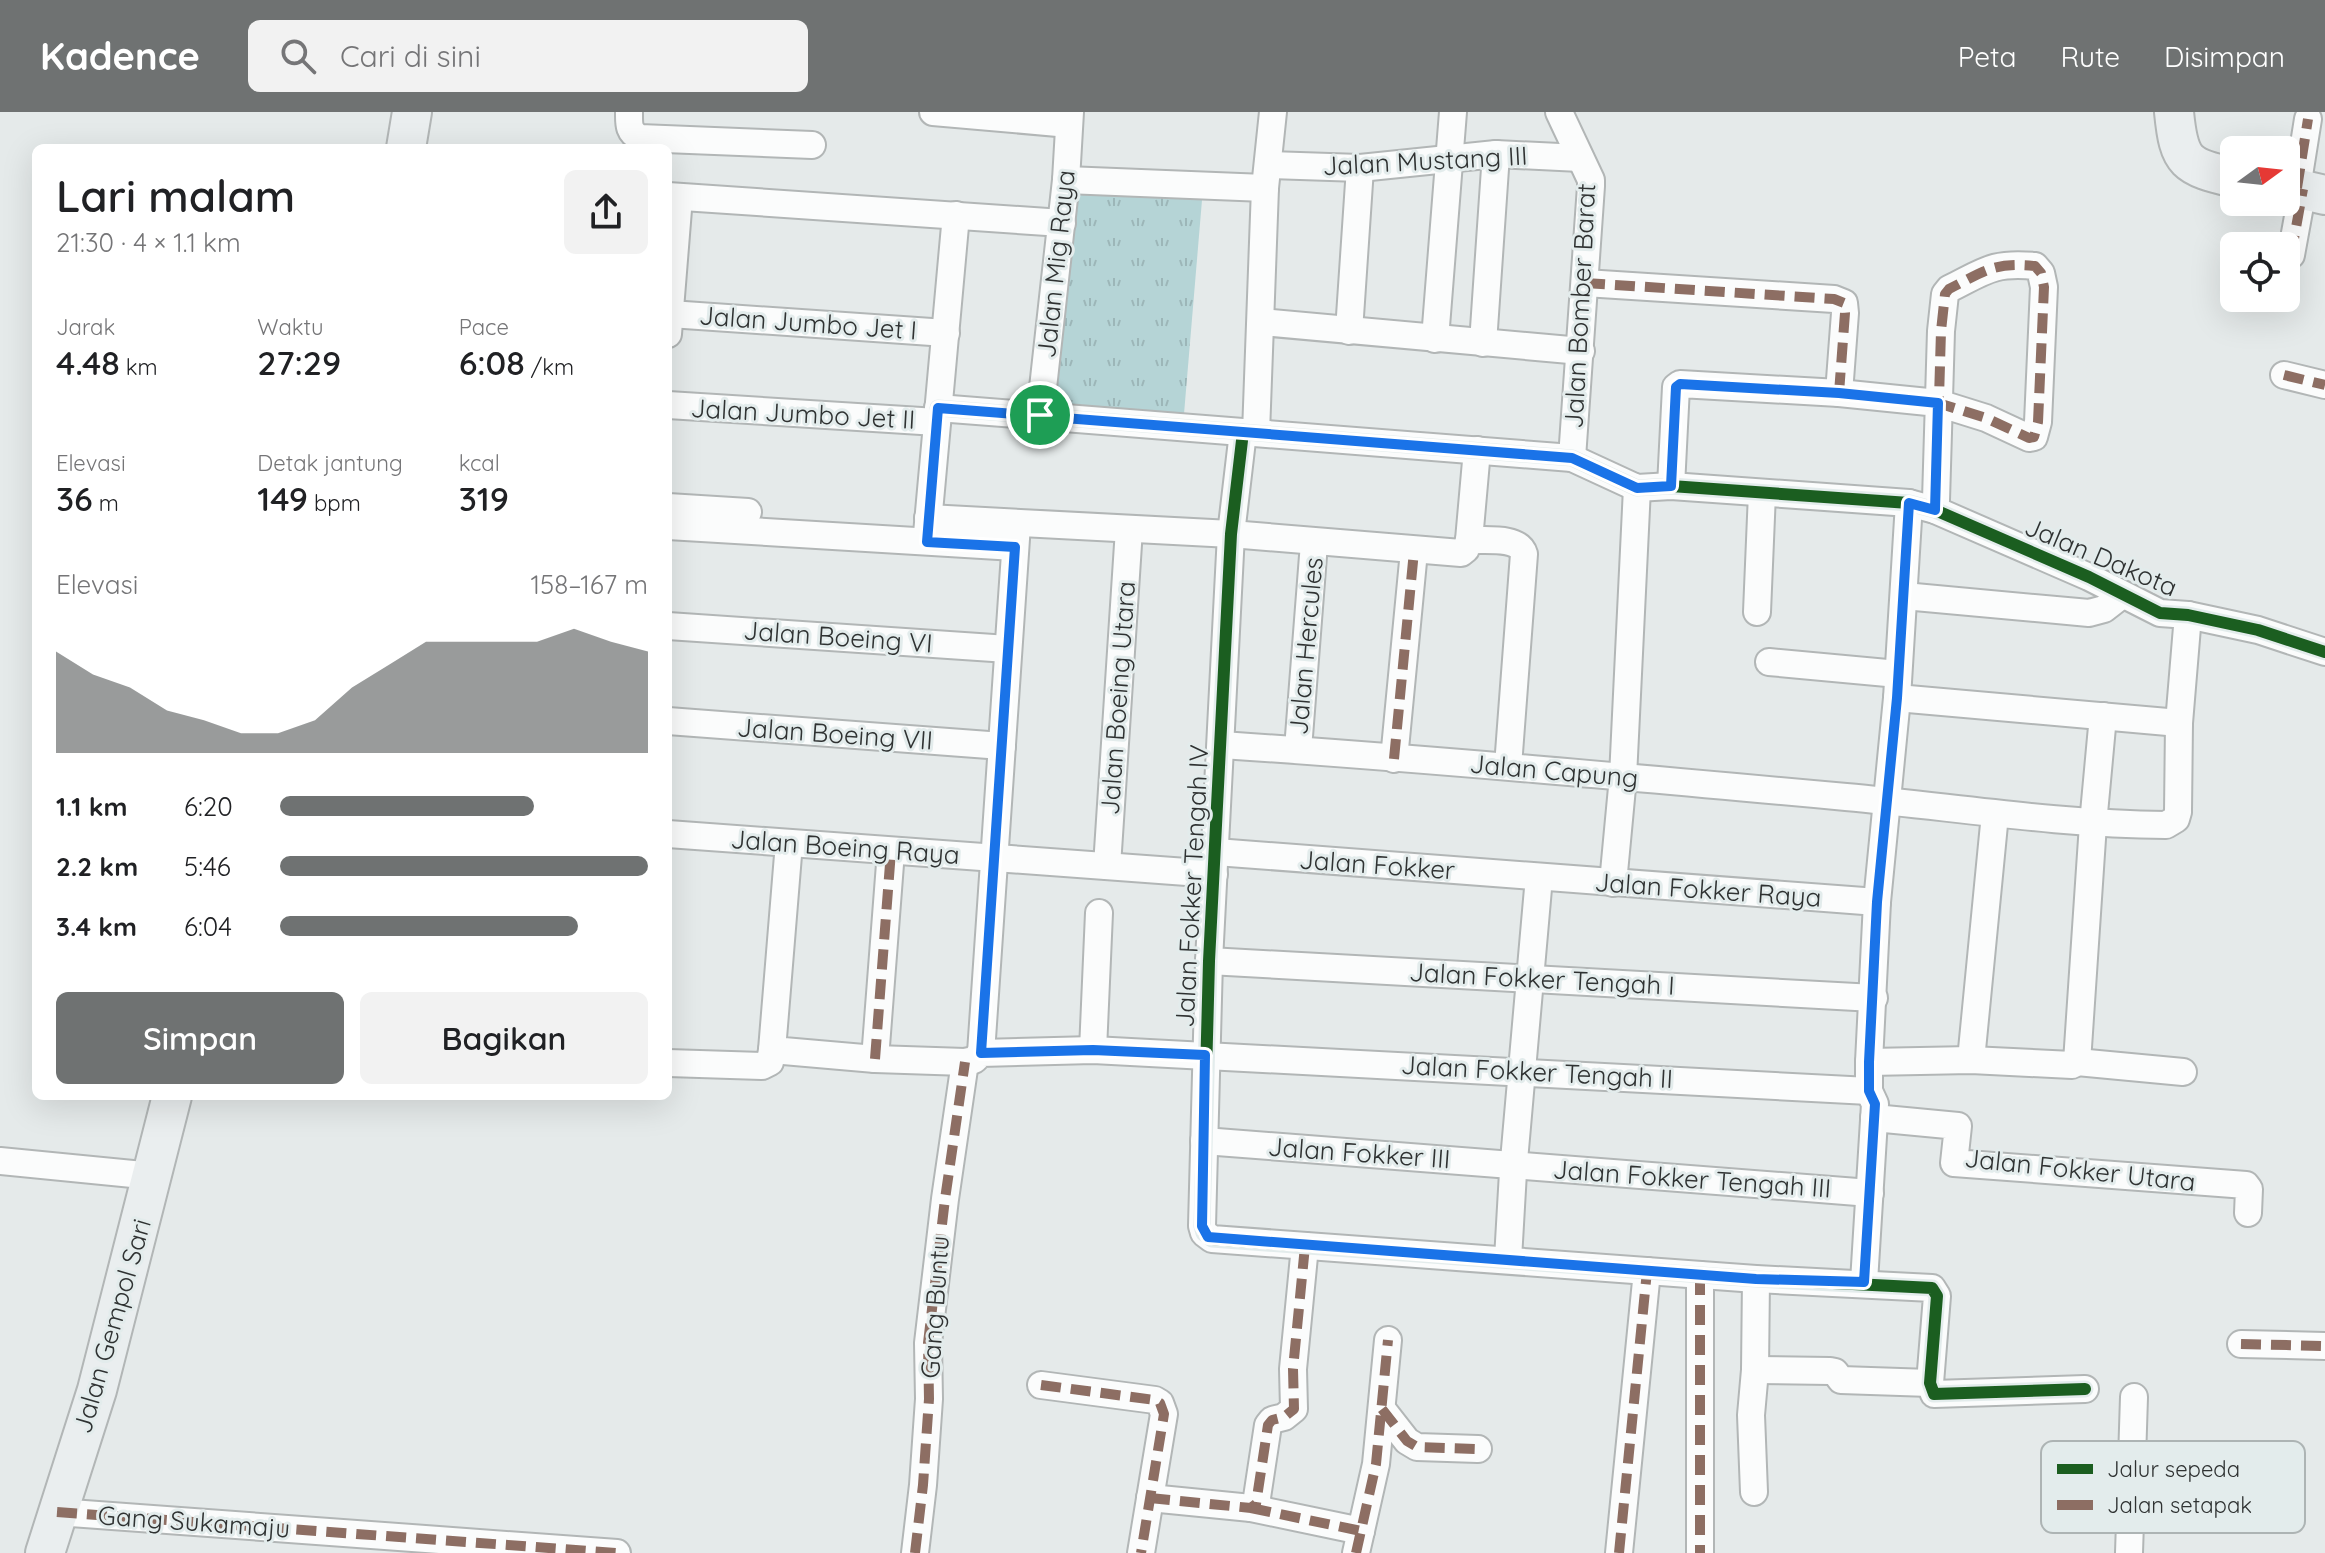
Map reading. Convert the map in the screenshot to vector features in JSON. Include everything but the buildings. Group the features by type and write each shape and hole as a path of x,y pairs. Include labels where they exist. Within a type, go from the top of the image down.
{"street":[{"path":"407,144 412,112"},
{"path":"629,112 628,126 633,135 640,138 812,145"},
{"path":"933,112 1070,118"},
{"name":"Jalan Fokker Tengah IV","path":"1273,112 1259,312 1261,322 1250,433 1231,534 1205,1055 1202,1226 1208,1237 1305,1246 1756,1279 1864,1282 1932,1288 1937,1292 1930,1383"},
{"path":"1435,339 1453,112"},
{"name":"Jalan Bomber Barat","path":"1559,112 1591,186 1572,458"},
{"path":"2174,112 2182,155 2188,164 2220,174"},
{"name":"Jalan Mig Raya","path":"1040,415 1062,223 1070,118"},
{"path":"2295,232 2302,196 2308,119"},
{"path":"1483,343 1496,154"},
{"name":"Jalan Mustang III","path":"1066,180 1267,176 1496,154 1580,158"},
{"path":"1349,331 1360,168"},
{"path":"672,235 673,205 955,224 1062,223"},
{"path":"927,528 955,224"},
{"path":"1671,486 1678,385 1839,393 1938,403 1986,418 2029,438 2034,437 2038,422 2044,287 2041,273 2035,266 2009,263 1985,271 1945,294 1942,303 1938,403 1935,510"},
{"path":"1585,283 1834,299 1844,303 1839,393"},
{"path":"1261,322 1581,351"},
{"name":"Jalan Jumbo Jet I","path":"672,324 946,333"},
{"path":"2284,375 2325,385"},
{"name":"Jalan Jumbo Jet II","path":"672,405 938,415 1040,415 1572,458 1637,488"},
{"path":"672,507 1016,536 1122,528 1461,553 1469,540 1477,450"},
{"name":"Jalan Dakota","path":"1637,488 1671,486 1909,503 1935,510 2089,577 2160,613 2188,615 2258,630 2325,652"},
{"path":"1613,883 1623,777 1637,488"},
{"path":"1757,612 1762,493"},
{"path":"1864,1282 1875,1104 1869,1091 1869,1062 1877,902 1898,686 1909,503"},
{"path":"672,526 927,528"},
{"name":"Jalan Boeing Utara","path":"1101,866 1122,528"},
{"name":"Gang Buntu","path":"915,1553 928,1413 930,1329 945,1199 973,1058 993,858 1016,536"},
{"path":"1469,540 1517,543 1524,554 1508,766"},
{"name":"Jalan Hercules","path":"1298,749 1314,543"},
{"path":"1394,759 1414,551"},
{"path":"1904,596 2089,613 2104,609 2122,595"},
{"path":"1769,662 1898,686 2103,716 2179,723 2188,615"},
{"name":"Jalan Boeing VI","path":"672,626 1008,649"},
{"path":"2075,1064 2103,716"},
{"name":"Jalan Boeing VII","path":"672,721 1002,746"},
{"name":"Jalan Capung","path":"1222,745 1508,766 1886,801 2093,824 2166,825 2176,819 2178,812 2179,723"},
{"path":"1971,1060 1995,814"},
{"name":"Jalan Boeing Raya","path":"672,834 1101,866 1215,863"},
{"path":"672,1063 762,1066 770,1062 789,843"},
{"path":"875,1059 891,851"},
{"name":"Jalan Fokker","path":"1215,863 1539,877"},
{"path":"1508,1259 1539,877"},
{"name":"Jalan Fokker Raya","path":"1539,877 1877,902"},
{"path":"1093,1050 1099,913"},
{"name":"Jalan Fokker Tengah I","path":"1209,961 1874,998"},
{"name":"Jalan Fokker Tengah II","path":"772,1050 875,1059 973,1058 1093,1050 1869,1091"},
{"path":"1869,1062 1971,1060 2183,1072"},
{"name":"Jalan Gempol Sari","path":"45,1553 97,1390 171,1100"},
{"name":"Jalan Fokker Utara","path":"1874,1118 1958,1126 1954,1163 2246,1185 2249,1189 2248,1213"},
{"name":"Jalan Fokker III","path":"1204,1141 1514,1165"},
{"path":"0,1161 151,1184"},
{"name":"Jalan Fokker Tengah III","path":"1514,1165 1870,1193"},
{"path":"0,1177 151,1184"},
{"path":"1251,1508 1256,1504 1258,1495 1268,1425 1294,1409 1293,1369 1305,1246"},
{"path":"1619,1553 1647,1271"},
{"path":"1700,1275 1700,1553"},
{"path":"1754,1492 1751,1415 1756,1279"},
{"path":"1150,1498 1251,1508 1358,1542 1376,1464 1388,1340"},
{"path":"2241,1344 2325,1346"},
{"path":"1755,1370 1830,1371 1841,1380 1930,1383 1934,1394 1941,1395 2085,1389"},
{"path":"1041,1385 1160,1403 1164,1414 1141,1553"},
{"path":"2133,1441 2134,1397"},
{"path":"1382,1409 1407,1441 1417,1447 1478,1449"},
{"name":"Gang Sukamaju","path":"57,1512 617,1553"},
{"path":"2129,1553 2130,1533"}],"green space":[{"path":"1074,191 1202,200 1184,414 1054,407"}],"marked path":[{"path":"2300,169 2308,119"},
{"path":"2295,232 2303,189"},
{"path":"1671,486 1676,387 1680,384 1839,393 1938,403 1986,418 2029,438 2034,437 2038,422 2044,287 2041,273 2035,266 2009,265 1990,269 1949,289 1945,294 1941,331 1936,500 1935,510"},
{"path":"1585,283 1834,299 1844,303 1839,393"},
{"path":"2284,375 2325,385"},
{"path":"1394,759 1414,551"},
{"path":"875,1059 891,851"},
{"path":"981,1053 993,858"},
{"path":"915,1553 929,1399 928,1343 965,1062"},
{"path":"1150,1498 1251,1508 1256,1504 1268,1425 1294,1409 1293,1369 1305,1246"},
{"path":"1619,1553 1647,1271"},
{"path":"1700,1275 1700,1553"},
{"path":"1356,1553 1376,1464 1388,1340"},
{"path":"2241,1344 2325,1346"},
{"path":"1041,1385 1160,1403 1164,1414 1141,1553"},
{"path":"1382,1409 1407,1441 1417,1447 1478,1449"},
{"path":"1251,1508 1361,1531"},
{"path":"57,1512 617,1553"}],"cycle path":[{"path":"938,408 1572,458 1637,488 1671,486 1909,503 1935,510 2089,577 2160,613 2188,615 2258,630 2325,652"},
{"path":"1243,432 1231,534 1209,961 1204,1233 1212,1239 1756,1279 1932,1288 1937,1296 1930,1383 1934,1394 2085,1389"}],"route":[{"path":"1680,384 1839,393 1938,403 1935,510 1909,503 1897,698 1877,902 1869,1062 1869,1091 1875,1104 1864,1282 1756,1279 1212,1239 1204,1233 1202,1226 1205,1055 1093,1050 981,1053 1015,547 927,542 938,408 1040,415 1572,458 1637,488 1671,486 1676,387 1680,384"}]}
